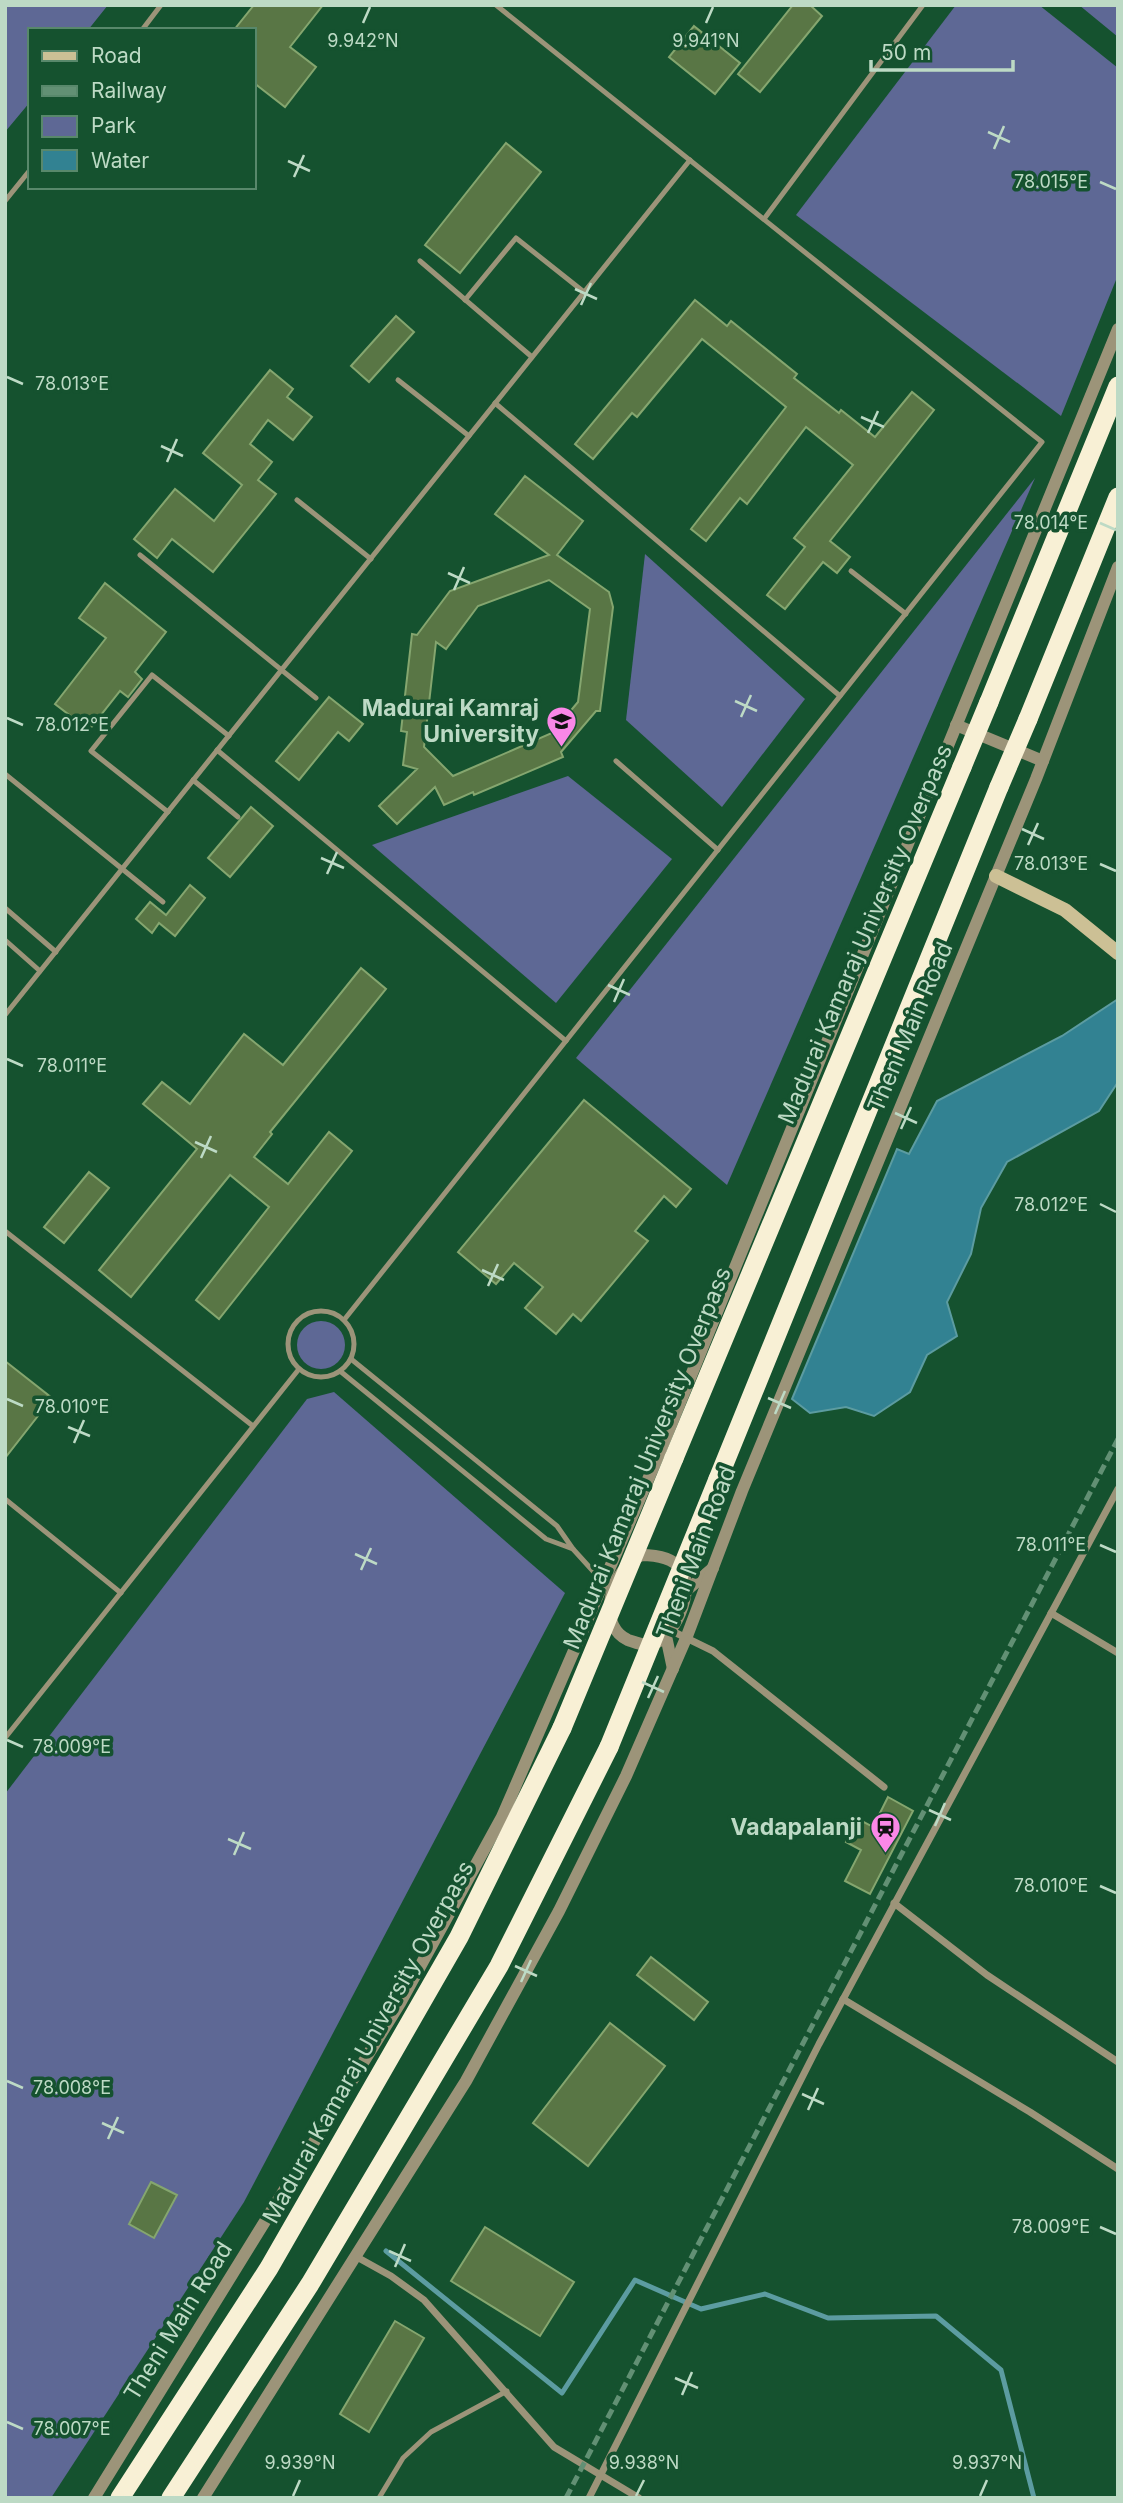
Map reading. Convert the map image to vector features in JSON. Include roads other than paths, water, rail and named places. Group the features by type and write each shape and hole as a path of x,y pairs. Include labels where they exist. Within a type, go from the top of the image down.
{"highway":[{"name":"Madurai Kamaraj University Overpass","path":"120,2498 269,2268 453,1949 562,1728 1118,386"},
{"path":"171,2498 310,2284 499,1966 662,1637 718,1479 1118,498"}],"main road":[{"path":"996,876 1065,910 1118,953"}],"street":[{"name":"Theni Main Road","path":"94,2498 400,2003 502,1817 581,1633 609,1584 623,1535 659,1454 1118,329"},
{"name":"Theni Main Road","path":"203,2498 466,2081 559,1912 626,1776 687,1636 752,1465 1043,761 1118,567"},
{"path":"957,725 1043,761"},
{"path":"589,2498 843,1999 1118,1489"},
{"path":"1108,1507 1118,1513"},
{"path":"623,1535 627,1566"},
{"path":"662,1637 681,1612 687,1590 682,1570 671,1561 656,1555 641,1555 609,1584 612,1627 623,1637 636,1643 662,1637 687,1636 713,1650 884,1787"},
{"path":"687,1590 713,1567"},
{"path":"581,1633 609,1609"},
{"path":"1051,1613 1118,1653"},
{"path":"662,1637 673,1668"},
{"path":"894,1903 987,1975 1118,2062"},
{"path":"843,1999 1030,2112 1118,2169"},
{"path":"355,2255 424,2300 554,2447 639,2498"}],"lane":[{"path":"144,28 161,5"},
{"path":"344,1320 1042,442 496,5"},
{"path":"764,219 923,5"},
{"path":"5,1015 690,160"},
{"path":"5,201 28,172"},
{"path":"465,300 516,238 584,292"},
{"path":"420,261 532,357"},
{"path":"398,380 469,436"},
{"path":"495,403 841,696"},
{"path":"297,500 371,559"},
{"path":"140,555 316,698"},
{"path":"851,571 906,614"},
{"path":"168,812 91,751 152,675 229,736"},
{"path":"217,750 566,1041"},
{"path":"616,761 718,850"},
{"path":"5,774 163,902"},
{"path":"193,780 238,817"},
{"path":"5,908 55,952"},
{"path":"5,940 40,971"},
{"path":"5,1231 253,1426"},
{"path":"320,1311 335,1314 344,1320 354,1337 353,1352 351,1359 340,1371 334,1375 318,1377 299,1369 293,1362 288,1347 294,1325 305,1315 320,1311"},
{"path":"351,1359 557,1526 573,1549 609,1584"},
{"path":"5,1738 299,1369"},
{"path":"340,1371 546,1539 573,1549"},
{"path":"5,1499 121,1593"},
{"path":"379,2498 403,2458 431,2432 507,2392"}],"water":[{"path":"1118,999 1118,1082 1099,1111 1007,1162 981,1208 971,1254 947,1302 957,1336 927,1355 910,1392 874,1416 846,1407 810,1413 792,1399 897,1149 909,1154 937,1101 1062,1036"}],"waterway":[{"path":"386,2251 562,2393 635,2280 701,2309 765,2294 828,2318 936,2316 1001,2370 1034,2498"}],"railway":[{"path":"566,2498 1118,1439"}],"place":[{"name":"Madurai Kamraj University","path":"562,748"},
{"name":"Vadapalanji","path":"885,1854"}]}
